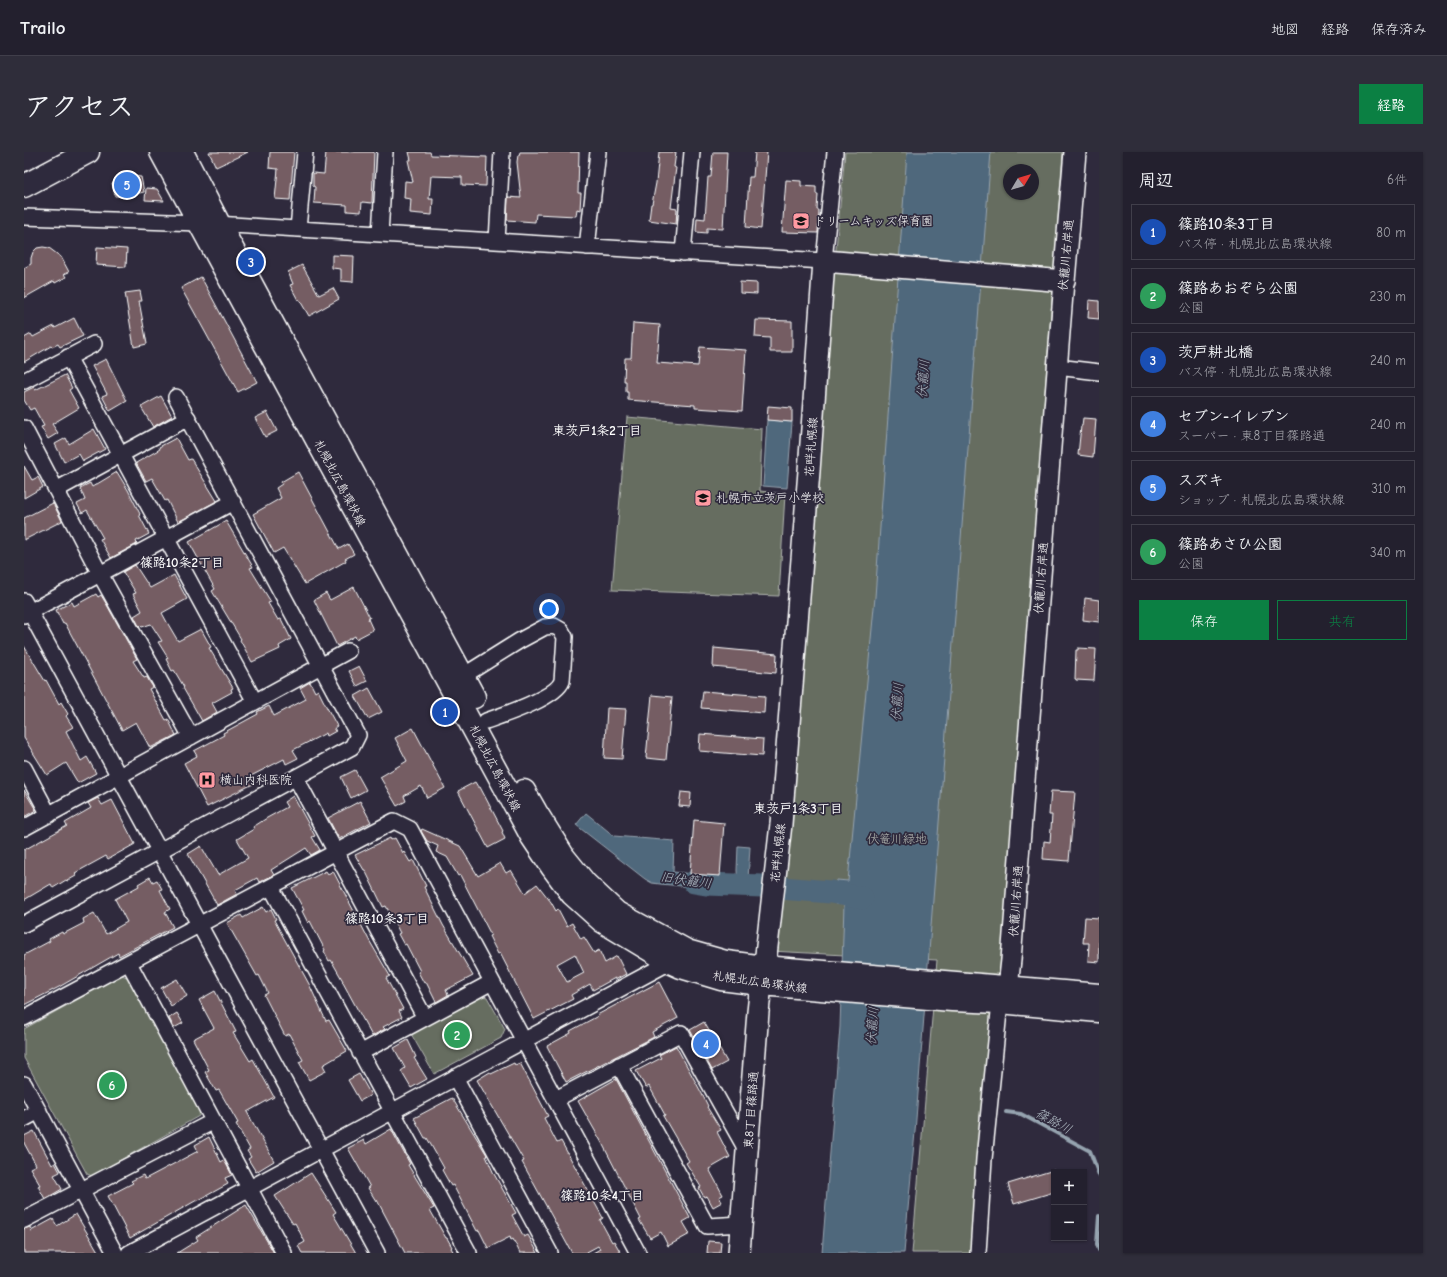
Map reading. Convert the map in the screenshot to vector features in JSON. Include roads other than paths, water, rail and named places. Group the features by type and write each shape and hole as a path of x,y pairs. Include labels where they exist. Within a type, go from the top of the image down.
{"main road":[{"path":"24,186 88,152"},
{"name":"札幌北広島環状線","path":"161,152 209,223 463,676 536,812 564,857 585,884 617,913 687,951 726,962 762,976"},
{"name":"札幌北広島環状線","path":"182,152 209,223 532,837 572,894 597,917 670,962 681,967 722,979 762,976 952,992 1099,995"},
{"name":"伏籠川右岸通","path":"1064,281 1075,152"},
{"path":"824,261 1064,281"},
{"name":"花畔札幌線","path":"762,976 766,955 781,824 824,261"},
{"name":"東8丁目篠路通","path":"739,1253 762,976"},
{"name":"札幌北広島環状線","path":"1004,994 1099,1011"}],"street":[{"path":"298,229 305,152"},
{"path":"380,234 385,152"},
{"path":"498,241 502,152"},
{"path":"587,247 598,152"},
{"path":"683,253 692,152"},
{"path":"24,217 209,223 824,261 835,152"},
{"name":"伏籠川右岸通","path":"1004,994 1011,960 1064,281"},
{"path":"24,381 94,344"},
{"path":"68,357 255,702"},
{"path":"1057,367 1099,372"},
{"path":"24,924 352,747 358,735 322,665 176,397"},
{"path":"56,490 188,418"},
{"path":"24,428 100,574 191,737"},
{"path":"233,502 100,574 26,609 120,776 159,851 377,1253"},
{"path":"463,676 519,641 545,627 558,627 563,633 565,640 561,686 553,692 520,709 486,721"},
{"path":"24,828 348,651"},
{"path":"24,768 50,815"},
{"path":"296,778 425,1018"},
{"path":"24,1018 394,821 410,829 638,1253"},
{"path":"271,887 469,1253"},
{"path":"129,962 284,1253"},
{"path":"129,1253 670,962"},
{"path":"360,1053 492,982"},
{"path":"978,1253 984,1159 1004,994"},
{"path":"556,1098 681,1033 748,1153"},
{"path":"620,1065 707,1226 742,1224"},
{"path":"455,1077 550,1253"},
{"path":"24,1084 115,1253"},
{"path":"24,1119 39,1111"},
{"path":"24,1220 214,1121"}],"water":[{"name":"伏籠川","path":"907,152 991,152 915,1132 904,1253 822,1253 840,1027 844,905 835,904 835,899 830,899 832,885 836,885 837,880 848,881 875,597"},
{"path":"767,420 792,422 787,488 763,486"},
{"path":"586,813 614,836 674,841 673,872 726,877 725,890 652,883 576,825"},
{"path":"738,846 750,847 748,879 756,879 755,891 738,891"},
{"path":"781,881 807,883 806,896 780,893"}],"waterway":[{"name":"旧伏籠川","path":"694,882 706,884 763,886"},
{"name":"旧伏籠川","path":"780,888 831,892 862,898"},
{"name":"篠路川","path":"1006,1112 1021,1114 1090,1151 1099,1175"},
{"name":"篠路川","path":"1099,1216 1097,1244 1099,1250"}],"place":[{"name":"スズキ","path":"127,185"},
{"name":"ドリームキッズ保育園","path":"801,221"},
{"name":"茨戸耕北橋","path":"251,262"},
{"name":"札幌市立茨戸小学校","path":"703,498"},
{"name":"篠路10条3丁目","path":"445,712"},
{"name":"横山内科医院","path":"207,780"},
{"name":"篠路あおぞら公園","path":"457,1035"},
{"name":"セブン-イレブン","path":"706,1044"},
{"name":"篠路あさひ公園","path":"112,1085"}],"district":[{"name":"東茨戸1条2丁目","path":"597,430"},
{"name":"篠路10条2丁目","path":"182,562"},
{"name":"東茨戸1条3丁目","path":"798,808"},
{"name":"篠路10条3丁目","path":"387,918"},
{"name":"篠路10条4丁目","path":"602,1195"}],"park label":[{"name":"伏篭川緑地","path":"897,839"}]}
